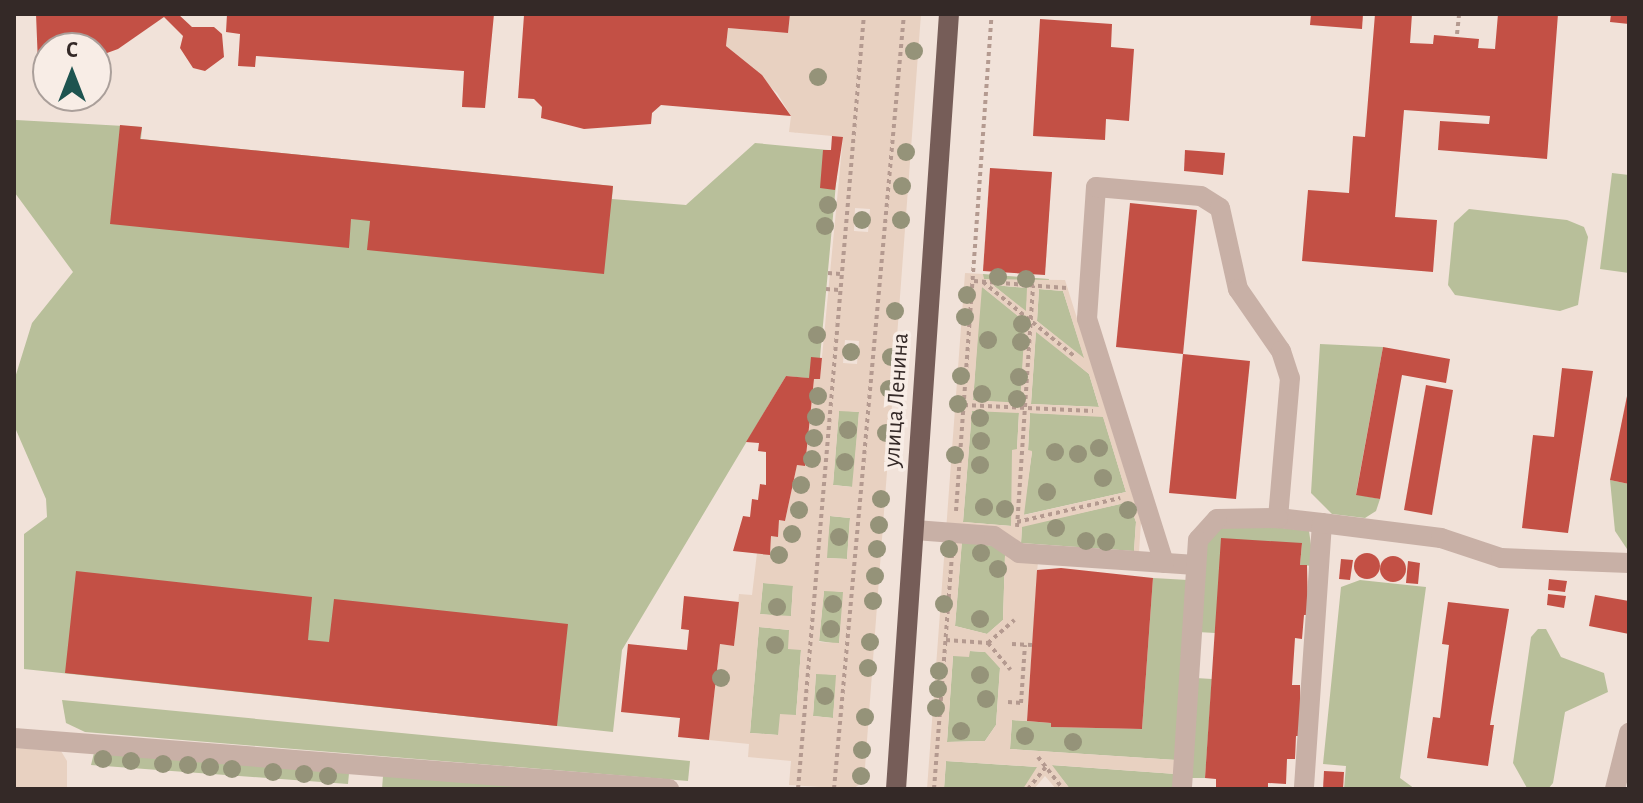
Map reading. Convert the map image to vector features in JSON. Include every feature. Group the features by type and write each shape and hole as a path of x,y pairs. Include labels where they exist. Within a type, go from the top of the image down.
{"main road":[{"name":"улица Ленина","path":"896,789 949,14"}],"street":[{"path":"1164,563 1087,319 1096,187 1201,196 1220,208 1238,289 1281,351 1290,378 1278,518"},
{"path":"1182,789 1198,540 1217,519 1278,518 1441,538 1501,558 1629,563"},
{"path":"1304,789 1322,523"},
{"path":"915,530 994,536 1019,553 1196,565"},
{"path":"1615,789 1629,733"},
{"path":"14,738 669,789"}],"path":[{"path":"798,789 864,14"},
{"path":"834,789 904,14"},
{"path":"934,789 992,14"},
{"path":"1457,34 1459,14"},
{"path":"828,273 840,274"},
{"path":"974,281 1088,290"},
{"path":"983,282 1079,359"},
{"path":"1015,549 1033,286"},
{"path":"826,289 839,290"},
{"path":"964,405 1104,411"},
{"path":"1017,522 1130,496"},
{"path":"988,643 1014,620"},
{"path":"946,640 988,643 1011,670"},
{"path":"1012,644 1032,645"},
{"path":"1008,702 1021,703 1025,645"},
{"path":"1038,757 1063,789"},
{"path":"1028,789 1046,767"}],"green space":[{"path":"16,120 142,127 141,139 613,186 612,199 686,205 755,143 839,151 818,379 786,376 622,650 613,732 24,669 24,534 47,517 46,499 16,430 14,381 32,323 73,272 15,193"},
{"path":"1612,173 1629,175 1629,273 1600,269"},
{"path":"1469,209 1567,220 1584,227 1588,237 1578,305 1560,311 1455,295 1448,285 1454,223"},
{"path":"983,274 1049,279 1048,284 983,279"},
{"path":"993,285 1028,288 1026,312"},
{"path":"981,286 1026,322 1020,403 973,401"},
{"path":"1039,289 1063,291 1085,360 1037,321"},
{"path":"1036,330 1089,374 1099,407 1031,404"},
{"path":"1320,344 1383,347 1356,494 1380,499 1376,511 1365,518 1332,514 1311,493"},
{"path":"839,410 859,412 853,487 833,485"},
{"path":"972,410 1019,412 1017,450 1013,450 1012,526 963,522"},
{"path":"1030,413 1103,416 1126,492 1023,515 1032,452 1028,451"},
{"path":"1610,480 1629,484 1629,552 1615,531"},
{"path":"1129,502 1136,522 1134,551 1021,543 1022,526"},
{"path":"830,516 850,518 847,559 826,558"},
{"path":"1230,522 1309,531 1314,566 1300,565 1302,544 1215,633 1198,632 1206,538"},
{"path":"962,540 990,542 1005,555 1003,620 987,634 955,626"},
{"path":"1153,578 1188,580 1176,760 1010,749 1012,720 1051,723 1051,727 1142,729"},
{"path":"1360,580 1426,587 1400,778 1415,789 1344,789 1346,766 1323,764 1341,587"},
{"path":"763,583 793,585 791,617 760,614"},
{"path":"824,590 844,592 839,644 819,641"},
{"path":"759,627 790,630 801,650 796,715 778,735 750,733"},
{"path":"1538,629 1546,629 1561,657 1604,673 1608,692 1565,712 1553,783 1548,789 1527,788 1513,763 1531,637"},
{"path":"970,651 986,652 1000,668 996,725 985,741 947,742 953,656"},
{"path":"816,673 837,675 833,718 813,716"},
{"path":"1196,678 1212,679 1205,778 1190,778"},
{"path":"62,700 690,761 688,781 85,732 66,723"},
{"path":"94,753 349,773 348,784 91,765"},
{"path":"946,761 1037,767 1039,770 1023,789 944,789"},
{"path":"1051,765 1176,774 1174,789 1070,789"},
{"path":"383,776 550,789 382,789"}],"shaded area":[{"path":"790,14 921,14 864,781 853,789 789,785 791,761 748,757 749,744 709,740 720,644 734,646 739,594 752,595 757,553 770,554 771,536 778,536 779,520 785,521 797,465 805,466 814,379 820,378 843,137 789,132 791,116 777,93 726,46 728,28 788,33","holes":["855,208 870,209 868,232 854,231","845,340 859,341 857,364 843,363","839,411 859,412 852,487 833,485","830,516 850,518 847,559 827,558","763,583 793,586 791,616 760,614","824,591 843,592 839,643 819,642","759,627 789,630 788,649 801,650 796,715 780,714 778,735 750,733","816,674 836,675 833,718 813,716"]},
{"path":"965,273 983,274 984,279 1065,280 1141,522 1139,552 1134,551 1136,522 1129,502 1022,527 1021,543 1039,545 1027,721 1012,720 1010,749 1176,760 1176,774 1052,765 1070,789 1056,789 1045,776 1034,789 1023,789 1037,767 946,761 944,789 927,789","holes":["994,285 1027,288 1026,311 994,286","982,287 1025,322 1020,403 973,400","1039,289 1063,291 1084,358 1037,321","1036,332 1089,374 1099,407 1031,404","972,411 1019,413 1017,449 1012,450 1011,526 963,522","1030,413 1103,417 1126,492 1024,515 1032,451 1028,450","962,541 999,547 1005,555 1003,620 987,634 955,626","970,651 985,652 1000,668 996,725 985,741 947,742 953,656 969,657"]},
{"path":"14,748 61,751 67,761 67,789 14,789"}],"building":[{"path":"36,14 178,14 192,27 214,27 222,34 224,57 205,71 193,68 180,48 183,36 164,17 112,51 112,32 37,32"},
{"path":"227,14 494,14 485,108 462,107 464,71 256,56 255,67 238,66 240,34 226,32"},
{"path":"790,14 788,33 728,28 726,46 762,75 791,116 661,105 652,113 651,124 584,129 541,118 542,107 534,99 518,98 524,15"},
{"path":"1311,14 1363,14 1362,29 1310,25"},
{"path":"1375,14 1412,14 1410,43 1433,44 1434,35 1479,39 1478,48 1495,49 1498,14 1558,14 1547,159 1438,150 1440,121 1489,124 1490,116 1404,110 1395,217 1437,220 1433,272 1302,261 1308,190 1349,193 1353,136 1365,137"},
{"path":"1611,14 1629,14 1629,24 1610,22"},
{"path":"1040,19 1112,24 1111,47 1134,49 1129,121 1106,119 1105,140 1033,136"},
{"path":"120,125 142,127 140,139 613,186 604,274 367,250 370,221 351,219 349,248 110,224"},
{"path":"832,136 843,137 835,190 820,188 823,150 831,150"},
{"path":"1185,150 1225,153 1223,175 1184,171"},
{"path":"990,168 1052,172 1045,275 983,271"},
{"path":"1130,203 1197,210 1183,354 1116,347"},
{"path":"1383,347 1450,359 1446,383 1402,375 1380,499 1356,495"},
{"path":"1183,354 1250,361 1236,499 1169,493"},
{"path":"811,357 822,358 820,379 814,379 805,466 797,465 785,521 779,520 778,537 771,536 770,555 733,551 743,516 750,517 752,499 758,500 760,484 766,485 766,452 758,451 759,443 746,442 786,376 809,378"},
{"path":"1562,368 1593,371 1568,533 1522,528 1533,435 1554,437"},
{"path":"1426,385 1453,390 1432,515 1404,510"},
{"path":"1629,392 1629,484 1610,480"},
{"path":"1221,538 1302,543 1300,565 1307,565 1308,615 1304,615 1302,639 1295,638 1292,685 1300,685 1301,736 1296,736 1295,759 1287,759 1286,784 1268,783 1268,789 1216,789 1216,779 1205,778"},
{"path":"1367,553 1376,557 1380,566 1376,575 1367,579 1358,575 1354,566 1358,557"},
{"path":"1393,556 1402,560 1406,569 1402,578 1393,582 1384,578 1380,569 1384,560"},
{"path":"1341,559 1353,560 1350,580 1339,579"},
{"path":"1408,561 1420,563 1418,584 1406,583"},
{"path":"1061,568 1153,578 1142,729 1051,727 1051,723 1027,721 1037,570"},
{"path":"76,571 312,597 308,640 329,642 334,599 568,624 557,726 65,673"},
{"path":"1549,579 1567,581 1565,592 1548,590"},
{"path":"1548,594 1566,596 1564,608 1547,605"},
{"path":"1595,595 1629,601 1629,634 1589,626"},
{"path":"684,596 739,602 734,646 720,644 709,740 678,737 680,718 621,712 628,644 687,650 689,630 681,629"},
{"path":"1448,602 1509,609 1490,725 1494,725 1488,766 1427,758 1433,717 1440,718 1449,645 1442,644"},
{"path":"1324,771 1344,772 1343,789 1323,789"}]}
